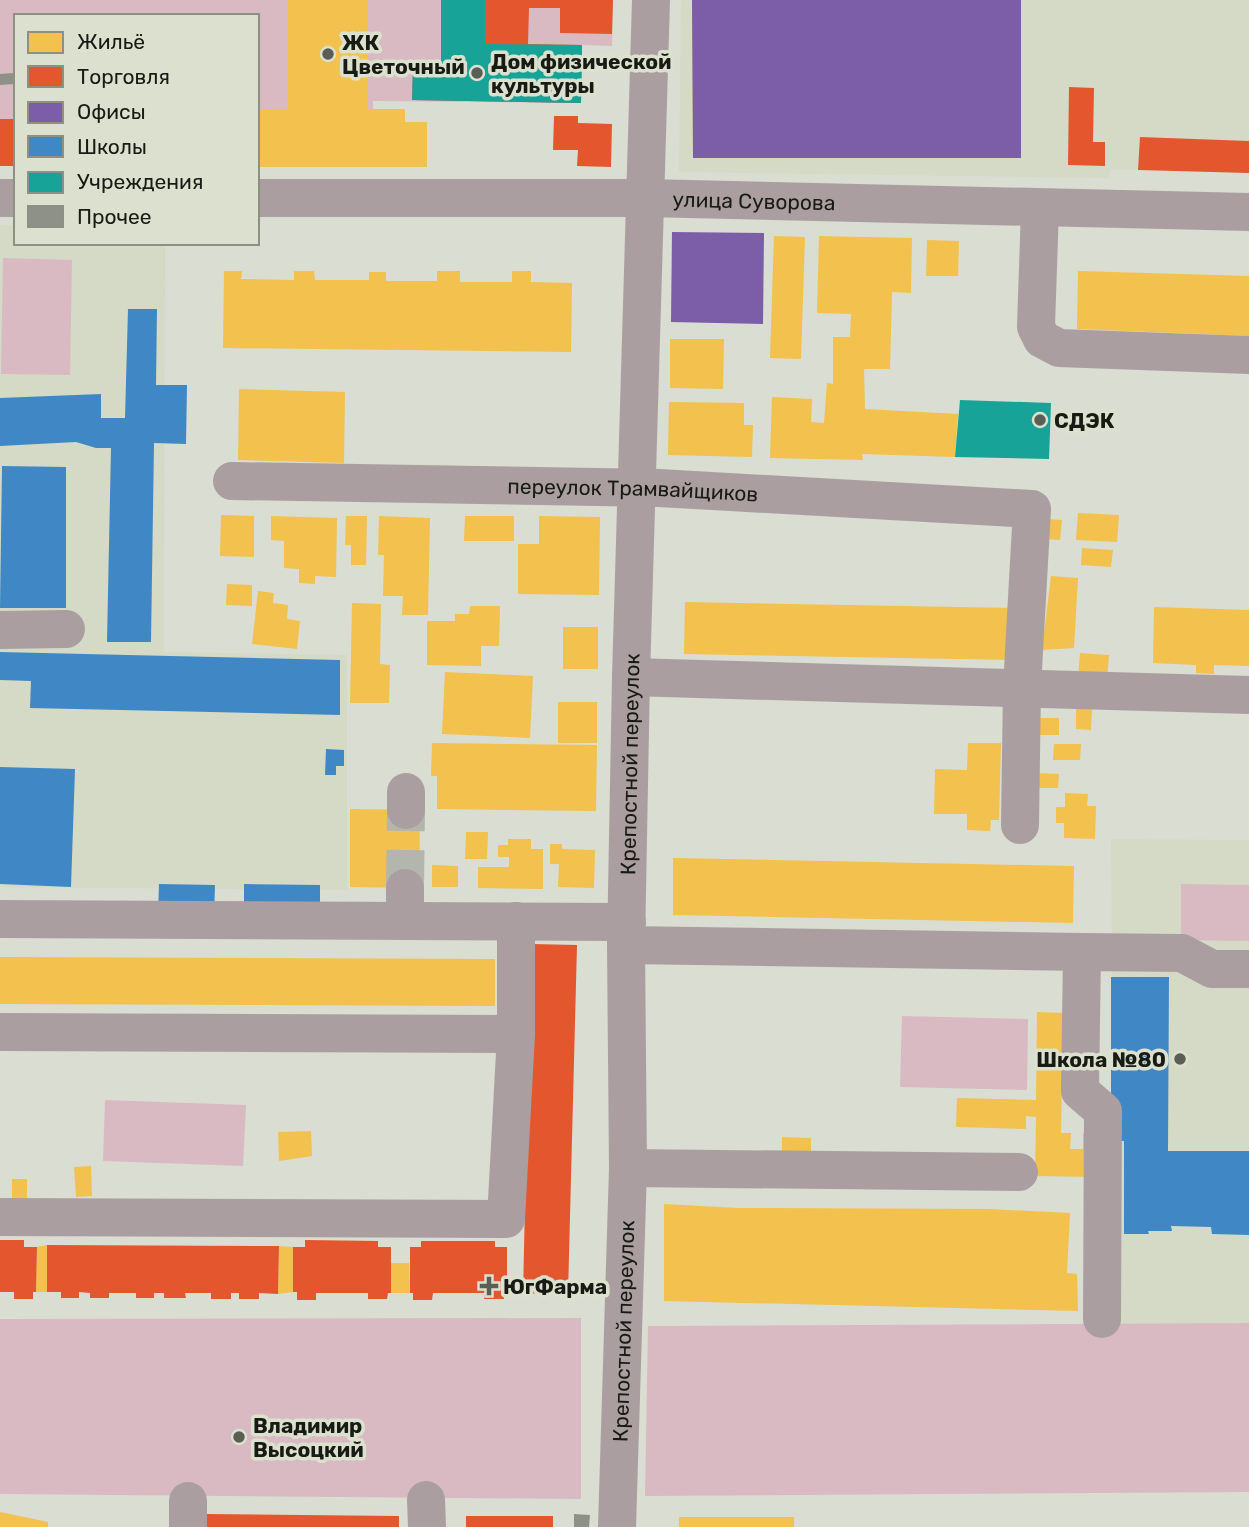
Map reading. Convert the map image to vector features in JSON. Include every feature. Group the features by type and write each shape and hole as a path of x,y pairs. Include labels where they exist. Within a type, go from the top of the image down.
{"street":[{"name":"Крепостной переулок","path":"617,1527 628,1167 627,933 631,677 651,0"},
{"name":"улица Суворова","path":"259,198 646,198 1249,212"},
{"path":"1040,208 1035,327 1042,339 1059,348 1249,355"},
{"name":"переулок Трамвайщиков","path":"232,481 636,487 1032,509 1022,687"},
{"path":"0,630 66,629"},
{"path":"631,677 1249,695"},
{"path":"1020,825 1022,687"},
{"path":"0,919 405,904 516,921 627,933 1082,953 1182,953 1212,969 1249,969"},
{"path":"0,1217 506,1219 516,1034 516,921"},
{"path":"1082,953 1080,1091 1103,1111 1102,1319"},
{"path":"0,1032 516,1034"},
{"path":"628,1167 1019,1172"}],"shaded area":[{"path":"0,0 613,0 612,46 582,45 581,103 373,101 374,167 259,167 259,14 14,14 14,166 0,166"},
{"path":"681,0 1249,0 1249,173 1110,169 1109,178 1100,178 679,172"},
{"path":"0,225 14,225 14,245 165,245 164,652 347,655 347,890 0,887"},
{"path":"3,258 72,260 70,375 1,374"},
{"name":"Школа №80","path":"1111,839 1249,840 1249,1323 1115,1324"},
{"path":"1181,884 1249,885 1249,941 1181,940"},
{"path":"902,1016 1028,1019 1027,1090 900,1087"},
{"path":"105,1100 246,1105 243,1166 103,1161"},
{"path":"581,1318 581,1499 0,1494 0,1319"},
{"path":"1249,1323 1249,1492 645,1496 648,1326"}],"building: Жильё":[{"name":"ЖК Цветочный","path":"288,0 368,0 368,109 405,109 405,122 427,122 427,167 259,167 259,109 288,109"},
{"path":"692,0 777,0 777,73 904,73 904,0 998,0 999,158 693,158"},
{"path":"774,236 805,237 801,359 770,358"},
{"path":"819,236 912,238 911,293 892,292 890,369 864,369 865,409 958,414 955,457 862,454 863,460 770,458 772,397 812,399 811,422 824,423 827,383 833,384 833,337 850,337 851,314 817,313"},
{"path":"927,240 959,241 958,276 926,276"},
{"path":"224,271 242,271 241,279 294,280 294,271 314,271 315,280 369,280 369,272 386,272 386,281 437,281 437,271 460,271 460,282 512,282 512,271 531,271 531,282 572,283 571,352 223,348"},
{"path":"1078,271 1249,276 1249,336 1077,329"},
{"path":"670,339 724,339 723,389 670,388"},
{"path":"239,389 345,392 344,463 238,460"},
{"path":"669,402 744,403 744,425 753,425 752,457 668,455"},
{"path":"1078,513 1119,515 1117,542 1076,540"},
{"path":"221,515 254,516 254,557 220,556"},
{"path":"271,516 337,518 336,577 315,576 315,584 299,583 299,569 284,568 284,541 271,540"},
{"path":"346,516 367,516 366,565 351,565 351,545 345,545"},
{"path":"379,516 430,518 428,615 402,615 403,596 383,596 384,555 378,555"},
{"path":"465,516 514,516 514,541 464,541"},
{"path":"539,516 600,517 599,595 518,594 518,544 539,544"},
{"path":"1046,519 1062,520 1060,540 1045,539"},
{"path":"1082,548 1113,550 1111,567 1081,565"},
{"path":"1051,576 1078,578 1074,648 1042,650"},
{"path":"227,584 252,585 252,606 226,605"},
{"path":"258,591 274,593 273,603 288,605 287,619 300,621 297,649 252,644"},
{"path":"685,602 1014,608 1013,660 684,654"},
{"path":"352,603 381,604 380,664 390,665 389,703 350,703"},
{"path":"470,606 500,606 499,646 481,646 481,666 427,665 427,621 455,621 455,614 469,614"},
{"path":"1154,607 1249,610 1249,666 1214,665 1214,674 1196,673 1196,665 1153,663"},
{"path":"563,627 598,627 598,669 563,669"},
{"path":"1080,653 1109,655 1107,680 1078,678"},
{"path":"445,672 533,676 530,738 442,734"},
{"path":"558,702 597,702 597,743 558,743"},
{"path":"1076,708 1092,708 1091,730 1076,729"},
{"path":"1033,718 1059,718 1059,735 1033,735"},
{"path":"432,743 597,745 596,811 437,809 437,776 431,776"},
{"path":"968,743 1001,743 999,820 991,820 990,831 967,830 967,814 934,814 935,769 967,770"},
{"path":"1054,744 1081,744 1080,760 1053,760"},
{"path":"1035,773 1059,774 1058,788 1035,788"},
{"path":"1065,793 1088,794 1087,806 1096,806 1095,839 1064,838 1064,823 1056,823 1056,807 1065,807"},
{"path":"350,809 420,810 419,888 350,887"},
{"path":"466,832 488,832 487,859 465,859"},
{"path":"508,839 531,839 531,849 543,849 543,889 478,888 478,867 509,867 509,857 498,857 498,845 508,845"},
{"path":"550,844 562,844 562,849 595,850 594,888 558,887 559,864 550,864"},
{"path":"673,858 1074,866 1073,923 673,915"},
{"path":"432,865 458,866 458,887 432,887"},
{"path":"0,957 495,959 495,1006 0,1004"},
{"path":"1037,1012 1063,1013 1061,1133 1071,1133 1070,1149 1083,1149 1083,1133 1097,1133 1097,1177 1035,1176 1036,1117 1026,1116 1026,1129 956,1127 957,1098 1036,1100"},
{"path":"311,1131 312,1156 279,1161 278,1132"},
{"path":"782,1137 811,1138 811,1160 782,1160"},
{"path":"91,1166 92,1196 76,1197 74,1167"},
{"path":"12,1179 27,1179 27,1202 12,1202"},
{"path":"664,1204 738,1208 989,1209 1070,1213 1067,1273 1077,1274 1078,1311 664,1301"},
{"path":"47,1245 47,1292 36,1292 37,1247"},
{"path":"279,1246 293,1247 293,1292 278,1294"},
{"path":"391,1263 409,1263 410,1293 391,1293"},
{"path":"0,1512 48,1522 48,1527 0,1527"},
{"path":"679,1517 794,1517 794,1527 679,1527"}],"building: Торговля":[{"name":"Дом физической культуры","path":"441,0 613,0 612,34 560,33 560,8 529,8 528,44 582,45 581,103 412,100 413,68 441,69"},
{"path":"1069,87 1094,88 1093,142 1105,142 1105,166 1068,165"},
{"path":"554,116 578,116 578,123 612,124 611,167 577,166 578,150 553,150"},
{"path":"0,119 14,119 14,166 0,166"},
{"path":"1140,137 1249,141 1249,173 1138,170"},
{"path":"531,944 577,945 568,1295 523,1293"},
{"path":"0,1240 24,1240 24,1247 37,1247 36,1292 33,1292 33,1299 14,1299 14,1292 0,1292"},
{"path":"305,1240 378,1241 378,1247 391,1247 391,1293 388,1293 387,1299 368,1299 368,1293 316,1293 316,1300 297,1300 297,1292 293,1292 293,1247 305,1247"},
{"path":"421,1241 495,1241 495,1247 507,1247 507,1293 504,1293 504,1299 484,1299 485,1293 433,1293 432,1300 413,1300 413,1293 410,1293 410,1247 421,1247"},
{"path":"47,1245 279,1246 278,1294 259,1293 259,1299 239,1299 239,1293 231,1293 231,1299 211,1299 211,1293 185,1293 186,1298 164,1298 164,1293 154,1293 154,1298 136,1298 136,1293 109,1293 109,1298 90,1298 90,1293 79,1292 79,1298 61,1298 61,1292 47,1292"},
{"path":"207,1514 399,1516 399,1527 207,1527"},
{"path":"466,1516 553,1516 553,1527 466,1527"}],"building: Офисы":[{"path":"692,0 1021,0 1021,158 693,158"},
{"path":"672,232 764,233 763,324 671,322"}],"building: Школы":[{"path":"128,309 157,309 156,385 187,385 186,444 154,443 151,642 107,642 111,448 96,448 76,442 0,446 0,398 101,394 101,418 125,418"},
{"path":"2,466 66,467 66,608 0,608"},
{"path":"0,652 340,660 340,715 30,708 31,681 0,680"},
{"path":"326,749 344,750 344,766 336,766 336,775 325,775"},
{"path":"0,767 75,769 71,887 0,884"},
{"path":"159,884 215,885 214,915 158,914"},
{"path":"244,884 320,885 320,915 244,914"},
{"path":"1111,977 1169,977 1168,1151 1249,1151 1249,1235 1212,1234 1211,1227 1171,1226 1172,1231 1124,1234 1124,1141 1111,1141"}],"building: Учреждения":[{"path":"441,0 485,0 485,44 582,45 581,103 412,100 413,68 441,69"},
{"path":"960,400 1051,403 1049,459 955,457"}],"building: Прочее":[{"path":"13,73 14,84 0,85 0,74"},
{"path":"574,1514 590,1515 589,1527 574,1527"}],"tunnel":[{"path":"405,888 406,810"}],"place":[{"name":"ЖК Цветочный","path":"328,54"},
{"name":"Дом физической культуры","path":"477,73"},
{"name":"СДЭК","path":"1040,420"},
{"name":"Школа №80","path":"1180,1059"},
{"name":"ЮгФарма","path":"489,1286"},
{"name":"Владимир Высоцкий","path":"239,1437"}]}
